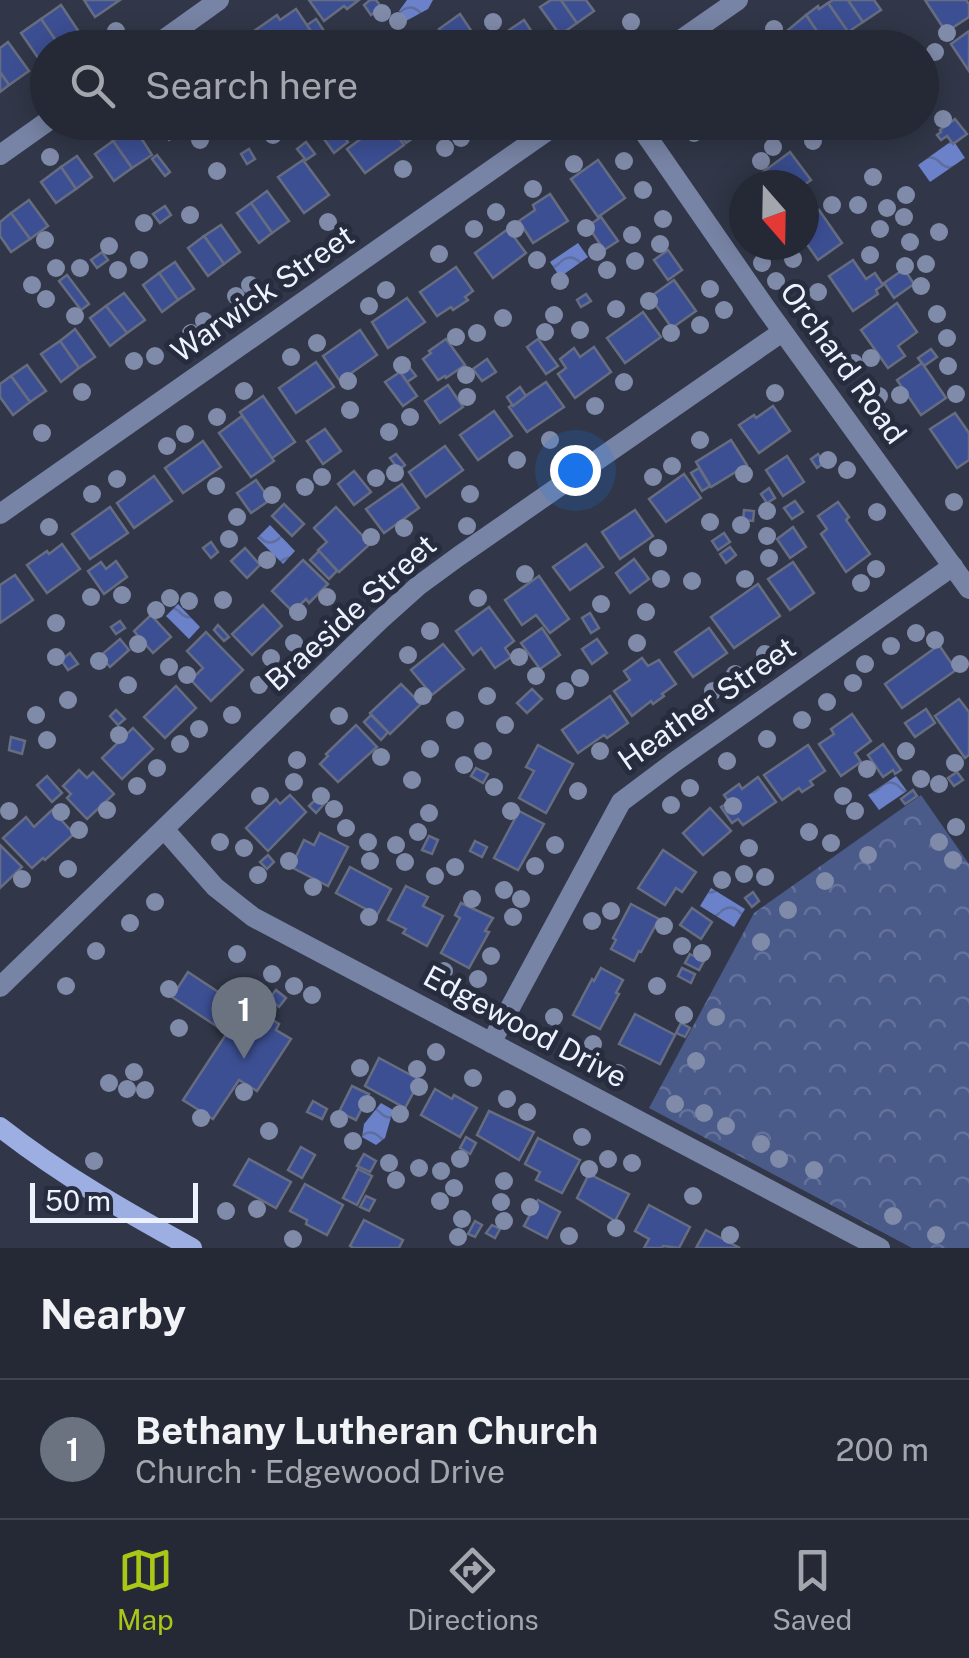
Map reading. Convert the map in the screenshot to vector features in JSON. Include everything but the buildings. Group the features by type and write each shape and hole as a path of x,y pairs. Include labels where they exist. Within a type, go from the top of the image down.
{"main road":[{"path":"0,1127 90,1190 192,1248"}],"street":[{"path":"177,30 219,0"},
{"path":"696,30 738,0"},
{"path":"0,155 30,134"},
{"name":"Warwick Street","path":"0,514 534,140"},
{"name":"Orchard Road","path":"649,140 969,589"},
{"name":"Braeside Street","path":"0,987 418,586 782,332"},
{"name":"Heather Street","path":"491,1043 622,802 953,566"},
{"name":"Edgewood Drive","path":"164,830 215,887 253,917 880,1248"}],"green space":[{"path":"921,795 969,864 969,1248 912,1248 649,1108 754,913"}],"water":[{"path":"407,0 433,0 428,9 406,21 399,11"},
{"path":"953,140 965,158 930,182 918,165"},
{"path":"578,243 588,257 560,277 550,262"},
{"path":"270,525 295,551 283,564 257,538"},
{"path":"178,604 200,627 189,639 166,616"},
{"path":"896,776 907,791 879,810 868,795"},
{"path":"711,888 745,909 734,927 700,906"},
{"path":"381,1103 393,1110 385,1138 376,1145 362,1137 364,1124"}],"place":[{"name":"Bethany Lutheran Church","path":"244,1059"}]}
